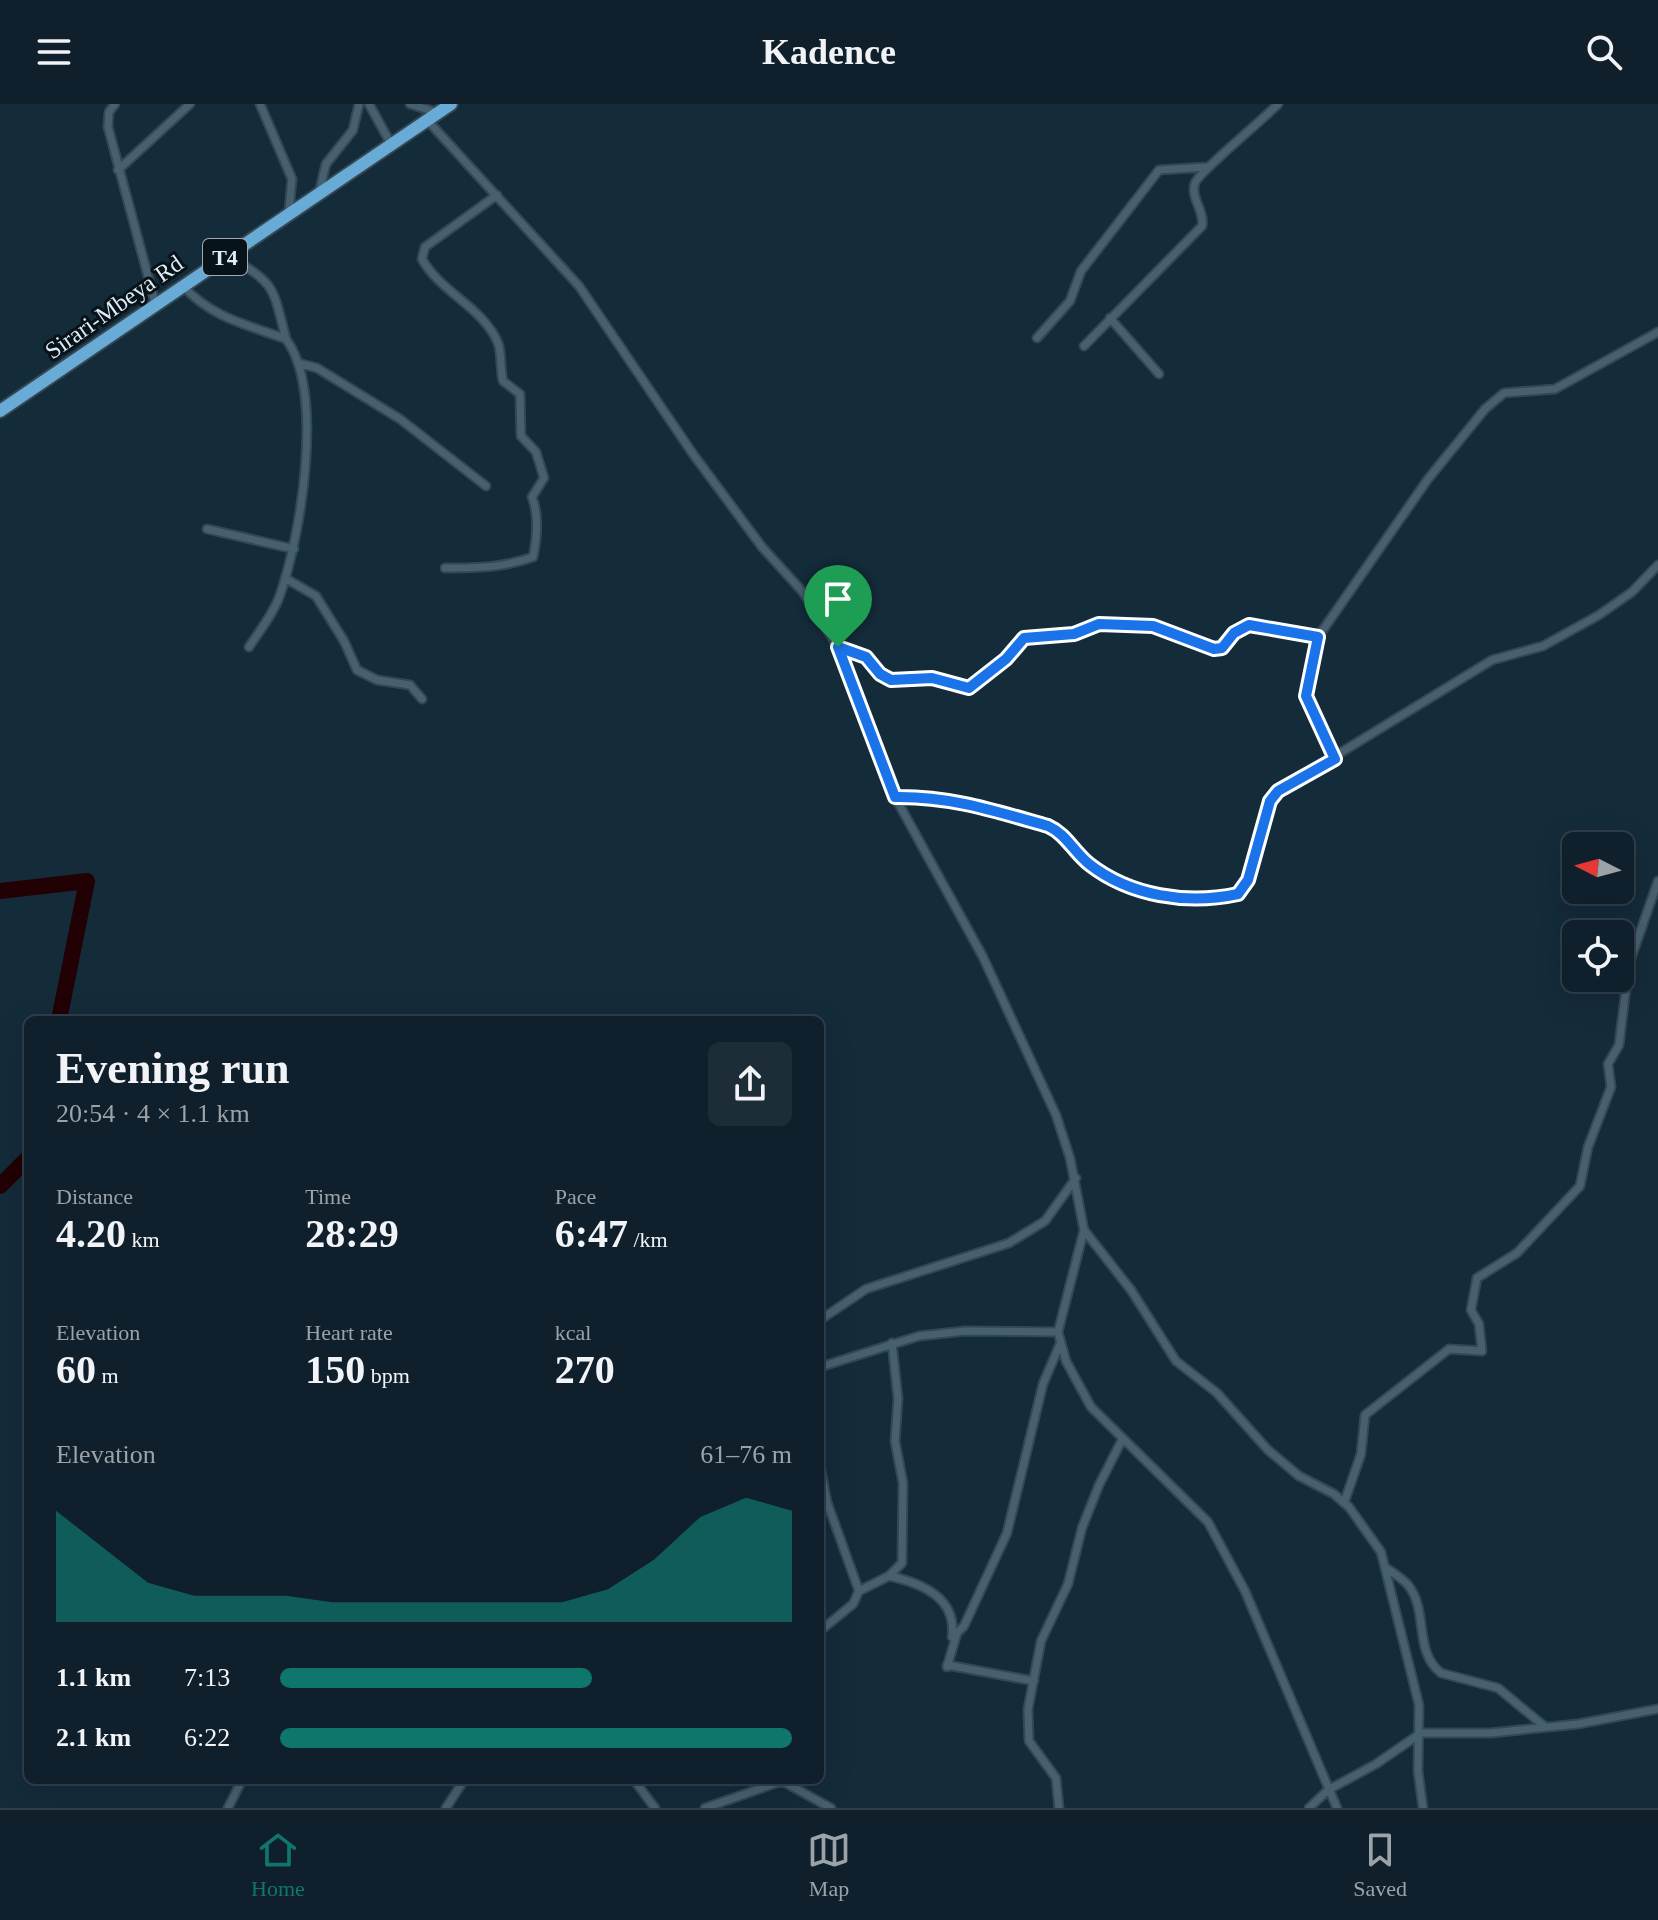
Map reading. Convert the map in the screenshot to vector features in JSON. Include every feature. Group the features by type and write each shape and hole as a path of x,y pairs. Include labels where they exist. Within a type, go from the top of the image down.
{"highway":[{"name":"Sirari-Mbeya Rd","path":"0,411 156,307 182,285 289,211 433,113 451,104"}],"street":[{"path":"115,104 109,112 108,127 156,307"},
{"path":"118,170 190,104"},
{"path":"260,104 292,179 289,211"},
{"path":"319,193 326,164 353,130 359,104"},
{"path":"369,104 391,144"},
{"path":"410,104 433,113 497,195 579,286 693,454 762,547 802,591 838,647 895,797 983,957 1056,1115 1076,1178 1084,1230 1058,1332 1060,1343 1083,1396 1122,1440 1208,1522 1245,1591 1337,1808"},
{"path":"1084,346 1202,226 1195,184 1209,166 1278,104"},
{"path":"1037,338 1070,301 1081,271 1159,170 1209,166"},
{"path":"445,568 492,569 509,565 533,557 535,546 536,506 532,497 544,478 536,452 521,436 520,394 503,381 498,344 487,327 430,274 422,259 425,247 497,195"},
{"path":"227,255 261,276 273,289 286,339 298,363 303,383 304,500 294,549 276,604 249,647"},
{"path":"182,285 202,307 214,314 286,339"},
{"path":"1110,318 1159,374"},
{"path":"1335,759 1306,696 1318,637 1428,479 1485,409 1504,393 1555,389 1658,332"},
{"path":"298,363 317,368 400,419 486,486"},
{"path":"207,529 294,549"},
{"path":"895,797 935,796 1048,826 1059,831 1088,863 1147,893 1180,898 1229,896 1245,887 1270,801 1278,791 1335,759 1492,660 1543,646 1599,615 1632,592 1658,565"},
{"path":"285,578 316,596 344,641 357,670 377,680 410,685 422,699"},
{"path":"838,647 866,657 880,674 891,680 932,678 969,688 1006,659 1024,638 1074,634 1099,624 1153,626 1214,649 1222,648 1234,633 1249,625 1318,637"},
{"path":"1344,1503 1361,1454 1365,1415 1449,1349 1482,1351 1479,1324 1471,1310 1477,1278 1517,1253 1580,1186 1588,1147 1611,1087 1608,1064 1619,1045 1629,964 1658,881"},
{"path":"824,1317 866,1289 1009,1243 1045,1221 1076,1178"},
{"path":"1084,1230 1131,1290 1176,1361 1217,1393 1268,1450 1299,1476 1334,1494 1370,1535 1388,1569 1407,1584 1414,1596 1420,1614 1421,1637 1434,1667 1441,1673 1498,1688 1545,1727"},
{"path":"824,1366 892,1343 965,1331 1058,1332"},
{"path":"824,1628 853,1604 859,1591 889,1576 903,1558 903,1483 895,1441 898,1399 892,1343"},
{"path":"947,1667 957,1633 964,1626 1007,1533 1043,1384 1060,1343"},
{"path":"1059,1808 1056,1778 1029,1741 1028,1709 1041,1641 1068,1584 1082,1528 1122,1440"},
{"path":"824,1503 859,1591"},
{"path":"1388,1569 1387,1584 1419,1705 1421,1733 1418,1771 1423,1808"},
{"path":"889,1576 927,1589 949,1608 954,1624 947,1667"},
{"path":"947,1667 1034,1681"},
{"path":"1309,1808 1328,1790 1376,1764 1421,1733 1482,1733 1545,1727 1658,1709"},
{"path":"228,1808 240,1784"},
{"path":"446,1808 461,1784"},
{"path":"637,1784 655,1808"},
{"path":"705,1808 773,1784"},
{"path":"788,1784 831,1808"},
{"path":"802,1784 806,1793"}],"waterway":[{"path":"0,891 87,881 60,1016"},
{"path":"0,1186 24,1162"}],"route":[{"path":"1099,624 1153,626 1214,649 1222,648 1234,633 1249,625 1318,637 1308,672 1306,696 1317,726 1335,759 1278,791 1270,801 1248,880 1238,894 1180,898 1147,893 1122,883 1088,863 1059,831 1048,826 935,796 895,797 838,647 866,657 880,674 891,680 932,678 969,688 1006,659 1024,638 1074,634 1099,624"}]}
